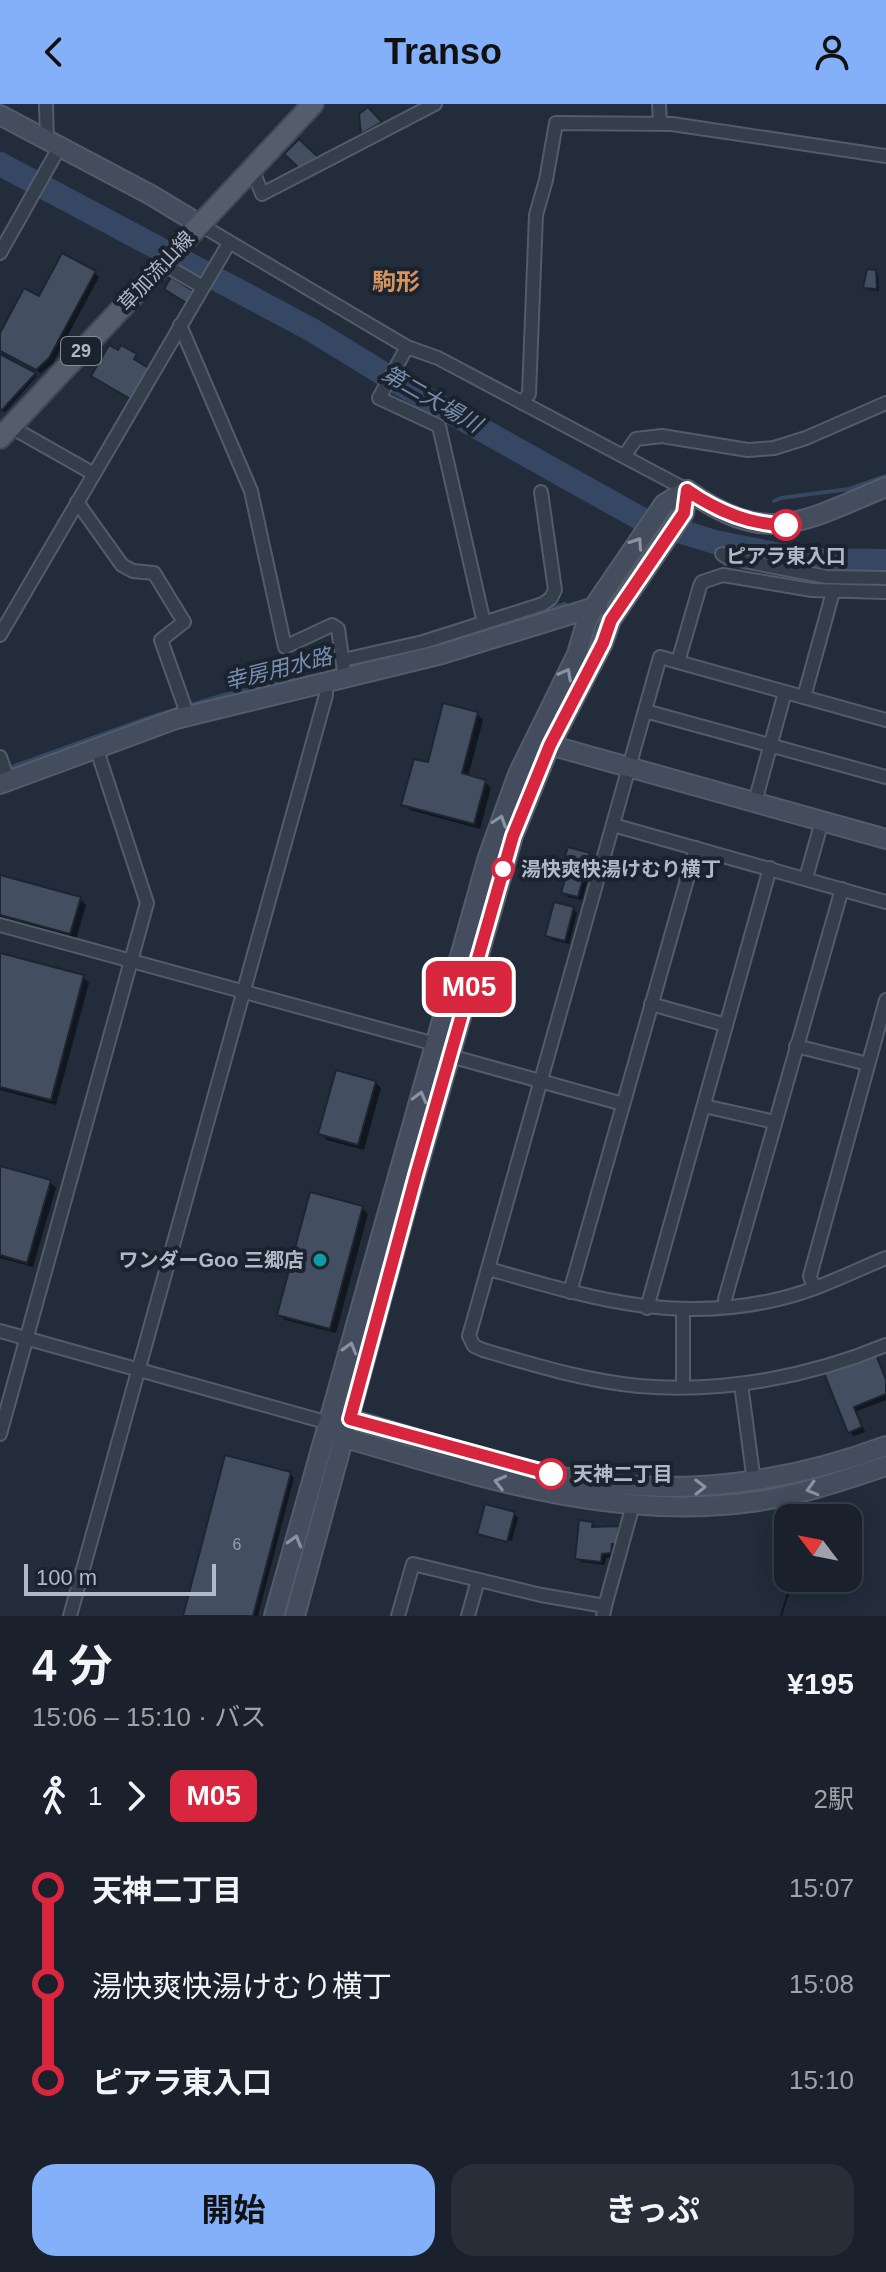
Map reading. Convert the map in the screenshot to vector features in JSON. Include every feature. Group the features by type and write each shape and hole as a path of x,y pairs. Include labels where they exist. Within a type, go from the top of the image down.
{"main road":[{"name":"草加流山線","path":"5,432 313,104"}],"street":[{"path":"0,253 47,169 53,145 46,104"},
{"path":"252,168 262,194 435,104"},
{"path":"659,104 660,123"},
{"path":"0,115 151,195 404,353 438,358 735,516 762,525 801,522 886,487"},
{"path":"522,403 529,394 536,215 556,123 660,123 886,156"},
{"path":"0,635 229,243"},
{"path":"163,264 203,287"},
{"path":"180,325 251,491 285,647 332,625 338,629 344,669"},
{"path":"404,353 379,398 439,426 484,623"},
{"path":"625,455 636,439 662,436 748,450 774,448 806,438 886,403"},
{"path":"5,432 94,474"},
{"path":"541,743 595,605 664,504 687,490"},
{"path":"295,1616 350,1419 488,857 508,799 603,643 616,611 684,513 687,490"},
{"path":"3,772 96,747 186,711 326,682 344,669 543,604 555,590 541,492"},
{"path":"77,502 122,565 133,571 154,573 184,622 161,640 186,711"},
{"path":"722,554 728,558 827,577 886,578"},
{"path":"678,662 702,582 723,575 833,592 886,592"},
{"path":"804,697 833,592"},
{"path":"344,669 442,654 595,605 616,611"},
{"path":"886,720 660,657 469,1336 474,1346 565,1374 640,1386 683,1387 741,1384 832,1365 886,1345"},
{"path":"70,1616 326,695 326,682"},
{"path":"755,802 785,692"},
{"path":"645,711 886,777"},
{"path":"541,743 886,839"},
{"path":"0,1434 147,903 96,747"},
{"path":"806,878 822,821"},
{"path":"613,825 886,902"},
{"path":"570,1292 696,848"},
{"path":"647,1308 770,868"},
{"path":"726,1306 725,1299 842,889"},
{"path":"0,925 244,991 623,1104"},
{"path":"814,1288 810,1276 886,1000"},
{"path":"651,1004 726,1025"},
{"path":"796,1046 868,1064"},
{"path":"274,1616 442,1050"},
{"path":"704,1106 775,1122"},
{"path":"489,1269 570,1292 647,1308 683,1310 754,1304 814,1288 886,1258"},
{"path":"683,1310 683,1387"},
{"path":"0,1331 329,1423 350,1419 561,1477 649,1487 718,1487 846,1461 886,1446"},
{"path":"741,1384 754,1482"},
{"path":"329,1423 345,1438 536,1491 585,1501 633,1505 677,1507 750,1502 791,1495 886,1466"},
{"path":"398,1616 413,1564 604,1611 633,1505"},
{"path":"468,1616 478,1580"}],"building":[{"path":"368,107 382,122 361,134 359,114"},
{"path":"299,139 318,157 299,168 284,154"},
{"path":"62,253 96,271 49,358 36,370 0,351 0,333 24,288 39,296"},
{"path":"867,269 876,270 877,289 863,288"},
{"path":"171,277 195,292 188,304 164,289"},
{"path":"109,345 118,350 121,345 137,354 134,359 150,369 132,400 91,376"},
{"path":"0,354 36,373 1,411 0,410"},
{"path":"443,703 478,712 462,773 486,780 474,824 401,805 414,759 428,762"},
{"path":"568,847 590,853 578,897 561,893 571,858 565,856"},
{"path":"0,875 81,897 70,934 0,915"},
{"path":"554,902 574,907 565,941 545,936"},
{"path":"0,953 84,975 51,1100 0,1087"},
{"path":"336,1070 376,1081 358,1145 318,1134"},
{"path":"0,1166 51,1180 27,1263 0,1255"},
{"name":"ワンダーGoo 三郷店","path":"310,1192 363,1206 330,1329 277,1315"},
{"path":"875,1352 886,1380 886,1394 854,1407 862,1427 848,1433 824,1373"},
{"path":"225,1455 291,1472 253,1616 183,1616"},
{"path":"485,1504 515,1512 507,1542 477,1534"},
{"path":"579,1520 593,1522 592,1527 619,1526 617,1544 612,1544 611,1553 602,1554 601,1562 575,1559"}],"waterway":[{"name":"第二大場川","path":"0,164 312,330 400,384 643,520 715,542 780,555 817,560 886,561"},
{"name":"幸房用水路","path":"774,501 849,489 886,476"},
{"name":"幸房用水路","path":"436,647 565,604"},
{"name":"幸房用水路","path":"6,769 151,717 224,695 323,674"}],"bus line":[{"name":"M05","path":"551,1474 350,1419 407,1205 513,836 550,745 581,681 603,643 616,611 684,513 687,490 735,516 762,525 786,525"}],"place":[{"name":"ピアラ東入口","path":"786,525"},
{"name":"湯快爽快湯けむり横丁","path":"503,869"},
{"name":"ワンダーGoo 三郷店","path":"320,1260"},
{"name":"天神二丁目","path":"551,1474"}],"district":[{"name":"駒形","path":"396,281"}]}
